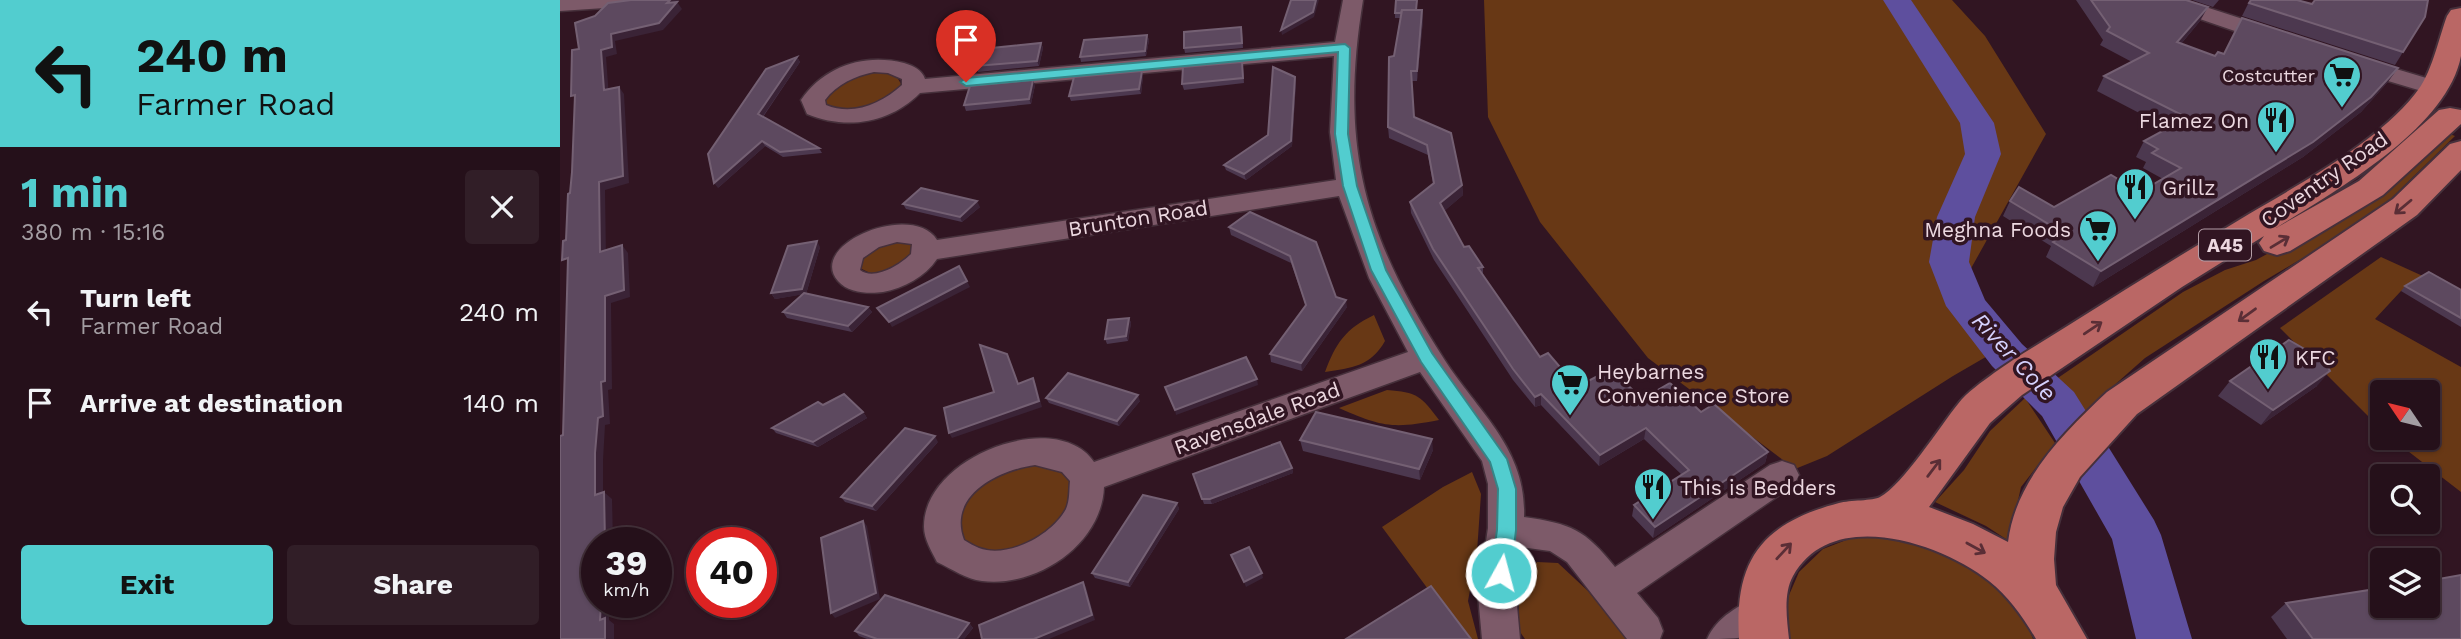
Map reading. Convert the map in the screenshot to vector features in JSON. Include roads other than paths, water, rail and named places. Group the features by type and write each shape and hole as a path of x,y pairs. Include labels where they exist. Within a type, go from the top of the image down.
{"highway":[{"path":"1889,518 1919,488 1975,412 2022,374 2169,278 2256,256 2371,188 2442,108 2461,16"},
{"path":"2032,590 2029,568 2035,525 2047,488 2098,426 2122,403 2395,215 2454,164"},
{"path":"1750,630 1773,564 1788,545 1811,529 1862,517 1919,523 1964,541 1996,559 2032,590 2046,608 2062,639"}],"street":[{"path":"560,5 634,0"},
{"path":"1353,0 1345,48 1342,134 1350,186 1378,270 1427,357 1498,459 1507,489 1507,530 1496,620 1501,639"},
{"path":"2163,0 2299,45"},
{"path":"914,87 1345,48"},
{"path":"2339,58 2442,108"},
{"name":"Brunton Road","path":"927,251 1350,186"},
{"name":"Ravensdale Road","path":"1087,479 1427,357"},
{"path":"1611,590 1782,475"},
{"path":"1507,530 1557,537 1580,551 1644,631"}],"waterway":[{"name":"River Cole","path":"1897,0 1977,123 1983,154 1956,217 1949,262 1967,306 2007,355 2058,404 2136,535 2164,639"}],"place":[{"name":"Costcutter","path":"2342,109"},
{"name":"Flamez On","path":"2276,154"},
{"name":"Grillz","path":"2135,221"},
{"name":"Meghna Foods","path":"2098,263"},
{"name":"KFC","path":"2268,391"},
{"name":"Heybarnes Convenience Store","path":"1570,417"},
{"name":"This is Bedders","path":"1653,521"}]}
